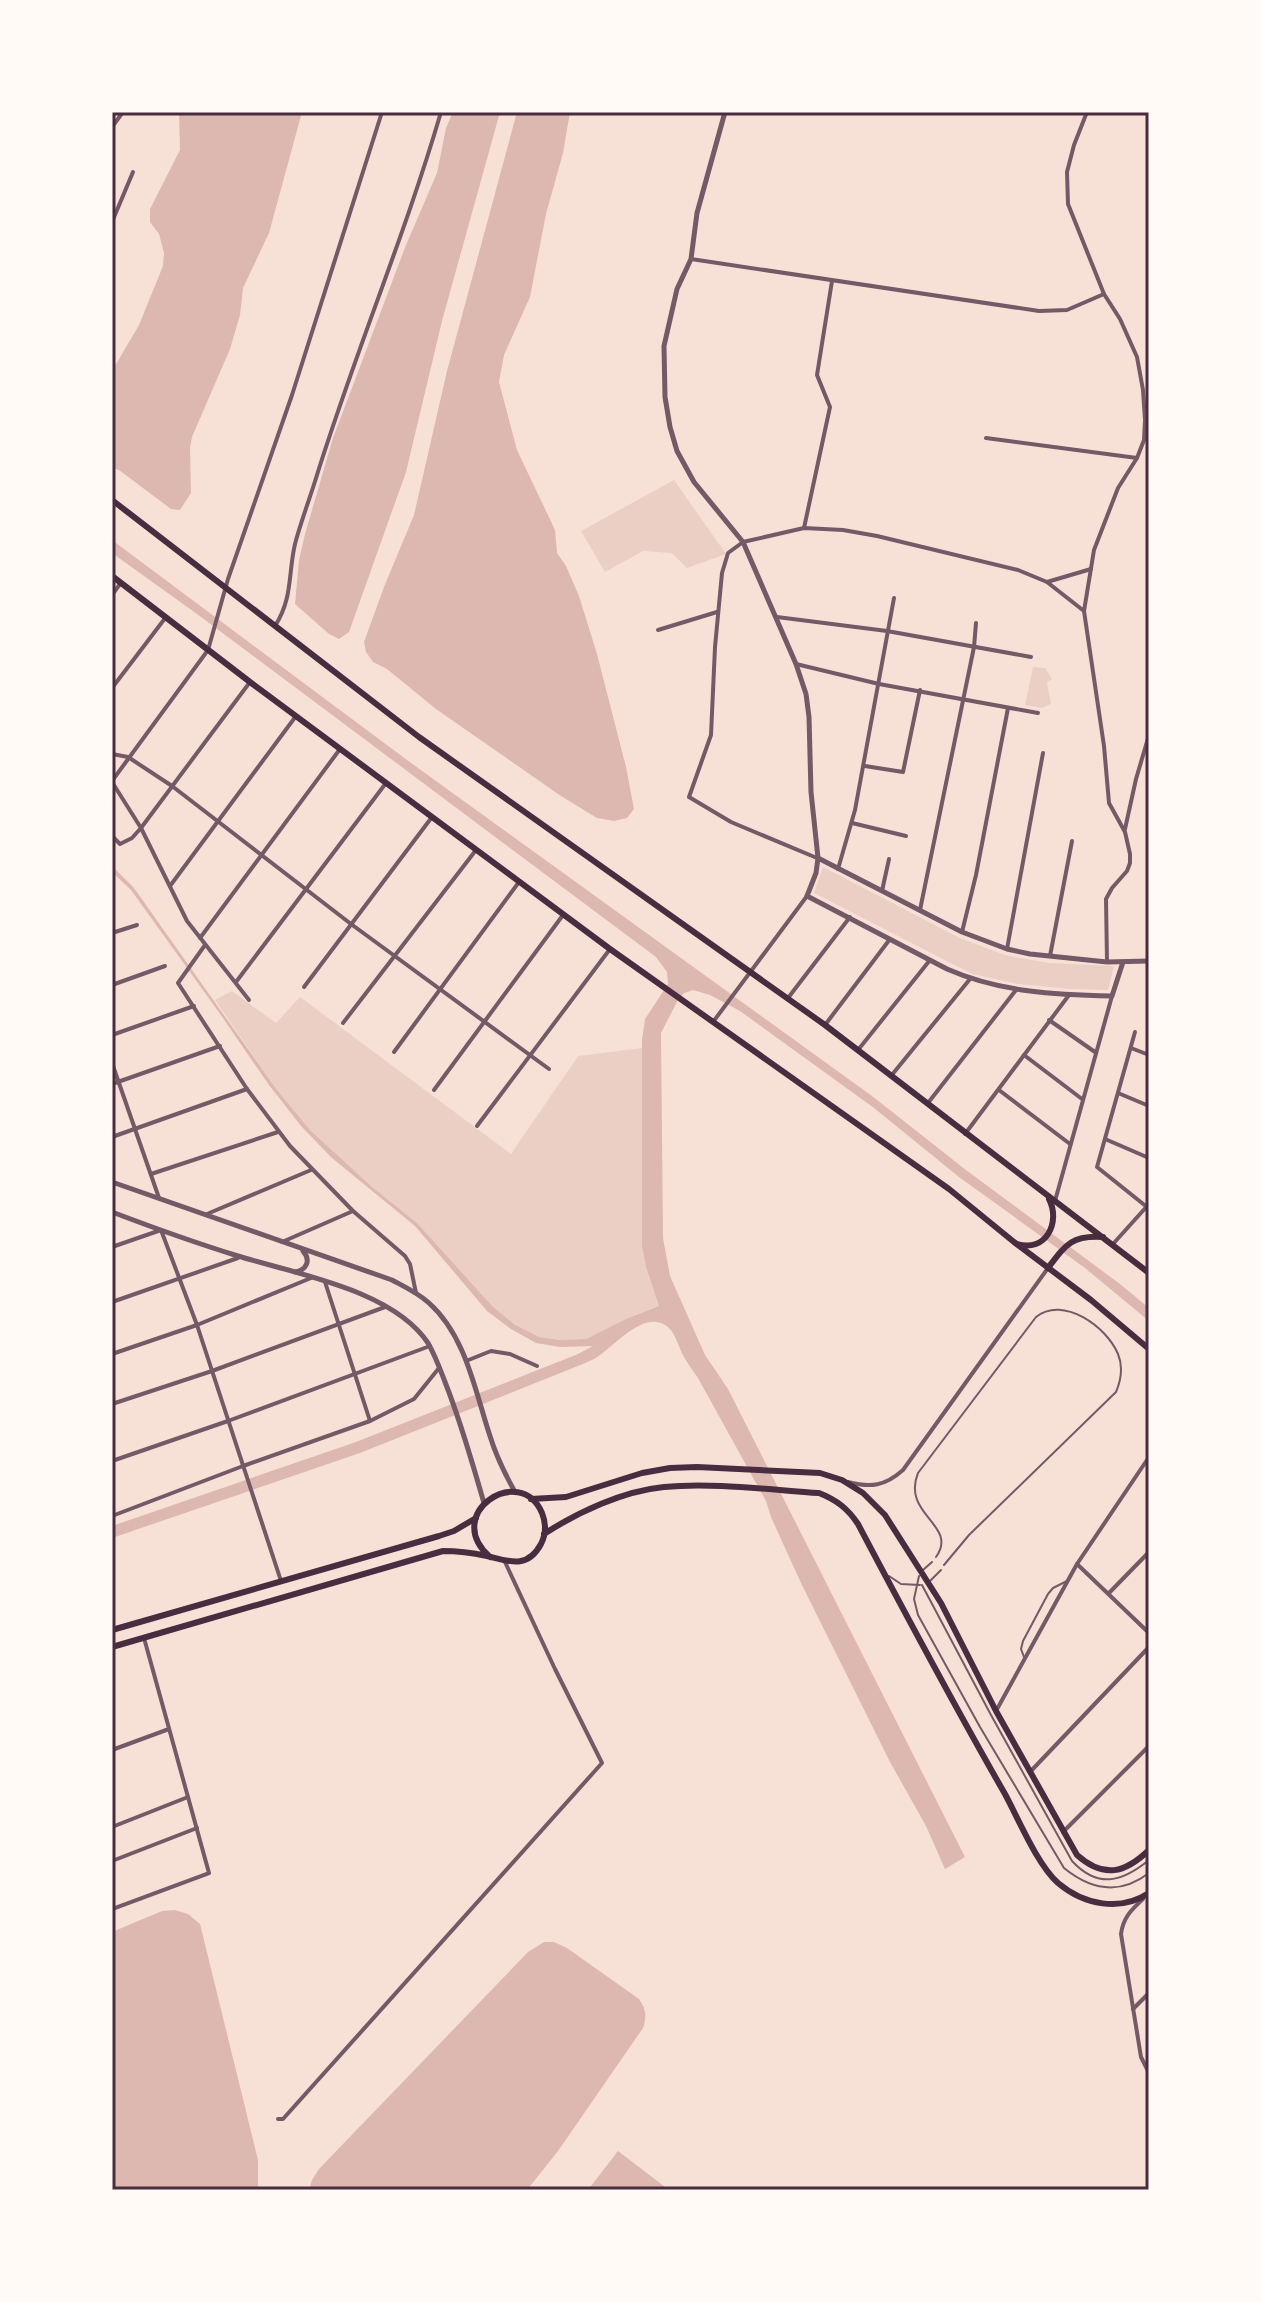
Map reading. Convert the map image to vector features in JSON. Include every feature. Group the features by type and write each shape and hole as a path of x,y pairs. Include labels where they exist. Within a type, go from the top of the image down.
{"main road":[{"path":"112,500 419,737 825,1025 1047,1195 1054,1204 1104,1237 1149,1273"},
{"path":"112,576 563,915 949,1189 1149,1349"},
{"path":"1014,1242 1022,1246 1037,1243 1051,1228 1054,1204"},
{"path":"1048,1268 1074,1240 1089,1236 1104,1237"},
{"path":"490,1557 477,1540 474,1527 484,1503 498,1494 515,1492 531,1499 566,1497 642,1473 670,1468 820,1473 842,1480 863,1493 885,1515 921,1572 925,1584 941,1603 996,1711 1077,1855 1106,1870 1128,1867 1149,1850"},
{"path":"544,1534 577,1514 626,1496 663,1487 819,1493 838,1501 851,1513 1046,1870 1076,1895 1103,1904 1128,1903 1148,1894"},
{"path":"112,1647 443,1551 518,1562 539,1547 544,1534 543,1515 531,1499"},
{"path":"112,1630 439,1536 476,1518"}],"street":[{"path":"112,127 123,112"},
{"path":"249,1000 187,921 141,828 112,782 208,650 382,112"},
{"path":"275,626 287,602 294,547 322,458 441,112"},
{"path":"712,1023 807,896 818,858 806,694 777,617 743,542 694,482 677,451 665,397 664,346 677,289 691,259 697,213 725,112"},
{"path":"1087,112 1067,172 1068,204 1104,294 1120,319 1137,357 1145,420 1144,440 1137,458 1118,488 1094,550 1084,611 1104,746 1109,803 1125,832 1130,863 1106,899 1107,962"},
{"path":"112,222 133,172"},
{"path":"691,259 1039,311 1067,310 1104,294"},
{"path":"804,528 830,407 817,375 832,281"},
{"path":"986,438 1137,458"},
{"path":"1084,611 1047,582 1018,570 877,536 804,528 743,542 728,553 722,573 711,735 689,797 731,822 818,858 962,932 1007,949 1107,962 1149,961"},
{"path":"1047,582 1091,569"},
{"path":"112,595 121,583"},
{"path":"838,869 864,766 894,598"},
{"path":"658,630 717,612"},
{"path":"112,688 167,617"},
{"path":"777,617 887,631 1031,657"},
{"path":"920,910 974,647 976,623"},
{"path":"796,664 879,684 1038,713"},
{"path":"112,836 120,844 132,838 141,828 250,682"},
{"path":"864,766 903,772 920,690"},
{"path":"962,932 1008,708"},
{"path":"170,886 296,716"},
{"path":"1125,832 1149,735"},
{"path":"200,938 340,749"},
{"path":"1007,949 1043,753"},
{"path":"112,754 128,757 172,786 305,890 549,1069"},
{"path":"235,983 386,783"},
{"path":"304,987 432,817"},
{"path":"852,823 906,836"},
{"path":"1050,956 1072,841"},
{"path":"343,1023 476,850"},
{"path":"882,891 889,859"},
{"path":"394,1052 519,882"},
{"path":"807,896 970,979 1016,990 1112,996"},
{"path":"434,1090 563,915"},
{"path":"788,998 850,917"},
{"path":"112,933 137,925"},
{"path":"825,1025 890,939"},
{"path":"205,945 178,983 278,1132 311,1170 405,1256 410,1264 416,1293"},
{"path":"477,1126 610,949"},
{"path":"858,1050 930,960"},
{"path":"1054,1204 1123,962"},
{"path":"112,985 165,966"},
{"path":"891,1076 970,979"},
{"path":"928,1103 1016,990"},
{"path":"965,1134 1069,995"},
{"path":"112,1035 194,1006"},
{"path":"1049,1020 1095,1052"},
{"path":"1113,1244 1148,1206 1097,1167 1135,1032"},
{"path":"112,1084 220,1046"},
{"path":"1131,1048 1149,1055"},
{"path":"1024,1055 1082,1099"},
{"path":"112,1063 159,1198"},
{"path":"112,1137 247,1089"},
{"path":"998,1089 1070,1144"},
{"path":"1118,1093 1149,1106"},
{"path":"151,1174 278,1132"},
{"path":"1105,1139 1149,1158"},
{"path":"204,1215 311,1170"},
{"path":"112,1182 392,1280 431,1304 447,1324 466,1361 491,1439 515,1492"},
{"path":"281,1243 353,1211"},
{"path":"112,1212 241,1257 314,1277 388,1306 411,1324 430,1346 452,1400 484,1503"},
{"path":"112,1247 161,1230"},
{"path":"161,1230 197,1325 281,1581"},
{"path":"294,1272 302,1270 307,1264 307,1256 302,1250"},
{"path":"112,1302 241,1257"},
{"path":"842,1480 878,1486 892,1480 903,1470 1048,1268"},
{"path":"112,1354 197,1325 314,1277"},
{"path":"325,1282 370,1421"},
{"path":"112,1404 388,1306"},
{"path":"112,1461 430,1346"},
{"path":"466,1361 491,1351 510,1354 537,1366"},
{"path":"112,1516 370,1421 414,1399 439,1368"},
{"path":"996,1711 1077,1564 1149,1457"},
{"path":"1108,1594 1149,1552"},
{"path":"278,2119 283,2119 602,1763 505,1562"},
{"path":"1077,1564 1149,1633"},
{"path":"112,1909 209,1873 144,1638"},
{"path":"1030,1772 1149,1647"},
{"path":"112,1750 169,1729"},
{"path":"1063,1832 1149,1746"},
{"path":"112,1827 188,1797"},
{"path":"112,1861 197,1828"},
{"path":"1148,1894 1127,1914 1121,1934 1141,2057 1149,2073"},
{"path":"1133,2009 1149,1993"}],"lane":[{"path":"936,1557 941,1549 941,1535 917,1503 914,1485 918,1473 1036,1317 1048,1309 1059,1308 1082,1316 1108,1339 1118,1353 1121,1374 1116,1392 969,1535 944,1565"},
{"path":"932,1562 921,1572 916,1586 914,1599 918,1615 1064,1868 1080,1881 1102,1888 1127,1885 1149,1873"},
{"path":"882,1570 901,1584 916,1586 925,1584 941,1570"},
{"path":"1025,1659 1021,1649 1023,1641 1048,1594 1068,1580"},
{"path":"925,1584 991,1715 1072,1861 1081,1871 1102,1880 1129,1875 1149,1860"}],"shaded area":[{"path":"179,112 302,112 269,233 243,288 240,315 230,349 192,437 191,493 180,510 171,509 112,468 112,371 139,325 163,266 164,253 159,234 150,222 150,209 180,150"},
{"path":"453,112 500,112 442,321 406,472 349,632 339,639 295,604 299,560 333,438 406,245 437,173 446,128"},
{"path":"517,112 570,112 530,297 504,355 499,382 517,450 555,530 557,553 579,596 597,654 634,809 627,818 614,821 597,818 561,796 436,709 387,669 373,662 364,642 414,515 447,371"},
{"path":"674,480 726,554 687,568 672,553 643,551 605,572 581,531"},
{"path":"112,540 407,760 872,1096 1149,1308 1149,1321 1085,1268 959,1177 874,1108 740,1011 693,990 679,998 661,1033 663,1238 670,1276 705,1355 728,1389 965,1857 945,1869 801,1583 766,1501 674,1335 661,1323 642,1324 583,1364 360,1453 112,1538 112,1526 356,1442 593,1346 560,1347 536,1343 511,1329 487,1311 415,1226 332,1158 301,1126 269,1085 131,890 112,872 112,866 134,888 277,1090 310,1130 417,1223 492,1306 514,1324 539,1337 586,1339 659,1306 642,1246 642,1040 645,1019 668,984 667,972 656,957 112,553"},
{"path":"1033,667 1045,668 1052,679 1047,682 1051,704 1042,708 1025,705"},
{"path":"823,867 960,938 1005,955 1049,963 1114,966 1108,990 1018,984 972,974 814,893"},
{"path":"232,991 276,1023 300,997 511,1154 578,1056 642,1048 642,1246 659,1306 586,1339 539,1337 514,1324 491,1306 417,1223 310,1130 277,1090 215,1000"},
{"path":"175,1910 188,1914 200,1924 258,2160 258,2190 112,2190 112,1932 162,1911"},
{"path":"544,1942 554,1942 567,1948 639,1999 645,2016 643,2028 558,2151 527,2190 309,2190 319,2169 528,1952"},
{"path":"618,2151 669,2190 588,2190"}]}
